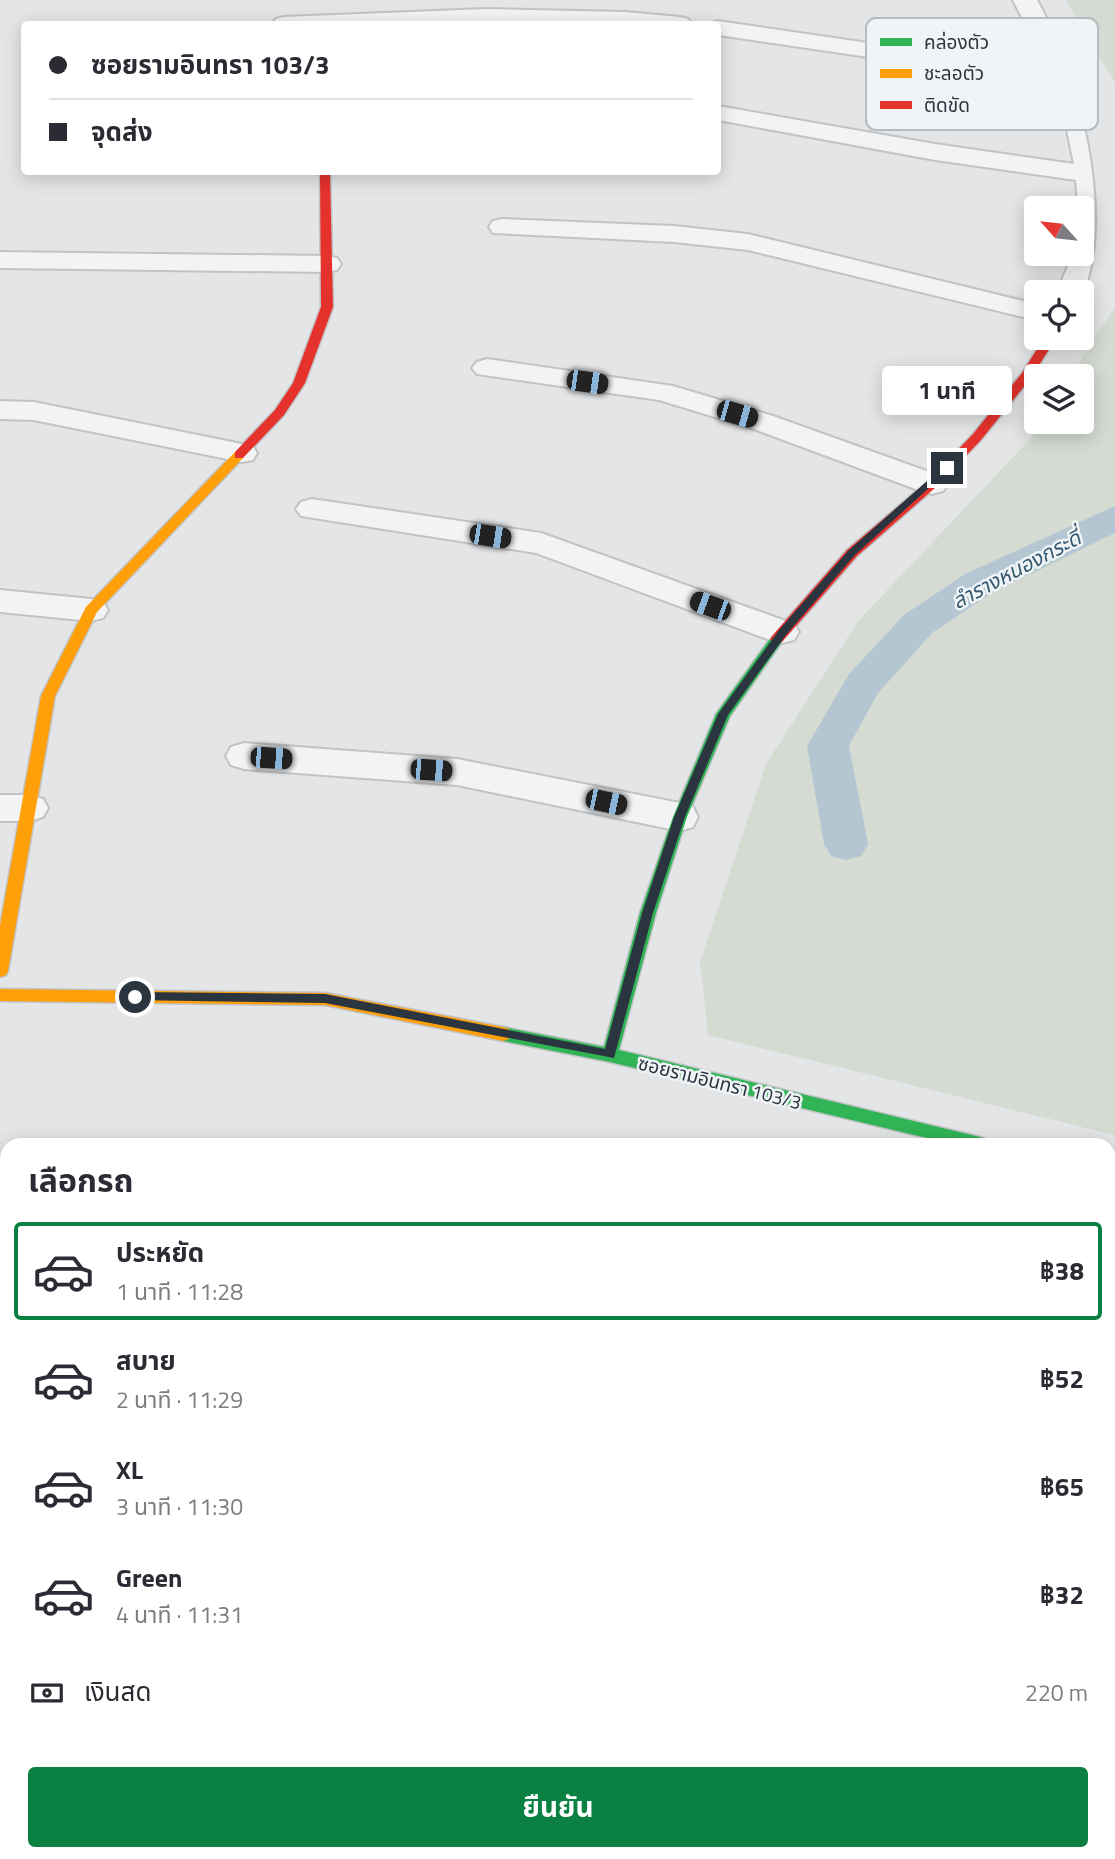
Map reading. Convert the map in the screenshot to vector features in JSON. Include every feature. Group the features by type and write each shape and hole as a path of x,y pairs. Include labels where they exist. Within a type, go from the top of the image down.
{"street":[{"path":"348,21 353,0"},
{"path":"1025,0 1036,18"},
{"path":"399,21 485,16 647,21"},
{"path":"721,28 866,50"},
{"path":"721,114 934,152 1088,174"},
{"path":"1075,280 1089,243 1088,174 1081,130"},
{"path":"0,971 15,808 48,696 91,610 280,412 299,383 327,307 325,175"},
{"path":"502,227 674,234 748,242 1024,309"},
{"path":"0,260 327,264"},
{"path":"610,1055 648,913 680,817 723,714 782,632 852,553 932,484 986,426 1027,375 1043,350"},
{"path":"487,368 663,392 762,422 932,484"},
{"path":"0,410 34,411 242,453"},
{"path":"312,509 541,543 782,632"},
{"path":"0,601 91,610"},
{"path":"244,756 457,772 680,817"},
{"name":"ซอยรามอินทรา 103/3","path":"0,996 325,999 610,1055 955,1138"}],"shaded area":[{"path":"1067,0 1115,0 1115,83 1098,54 1098,18 1076,18"},
{"path":"1115,307 1115,1135 708,1035 700,962 766,764 859,620 1033,434 1094,434 1094,364 1078,364 1087,350 1094,350 1094,339"}],"waterway":[{"name":"ลำรางหนองกระดี่","path":"846,844 828,746 863,684 918,624 979,583 1115,518"}],"traffic: fast":[{"path":"610,1055 648,913 680,817 723,714 777,639"},
{"path":"503,1034 610,1055 955,1138"}],"traffic: slow":[{"path":"0,971 48,696 91,610 239,455"},
{"path":"0,995 325,999 503,1034"}],"traffic: jam":[{"path":"239,455 280,412 299,383 327,307 325,175"},
{"path":"777,639 852,553 932,484 977,437 1027,375 1043,350"}],"route":[{"path":"135,997 325,999 610,1055 648,913 680,817 723,714 782,632 852,553 947,468"}]}
